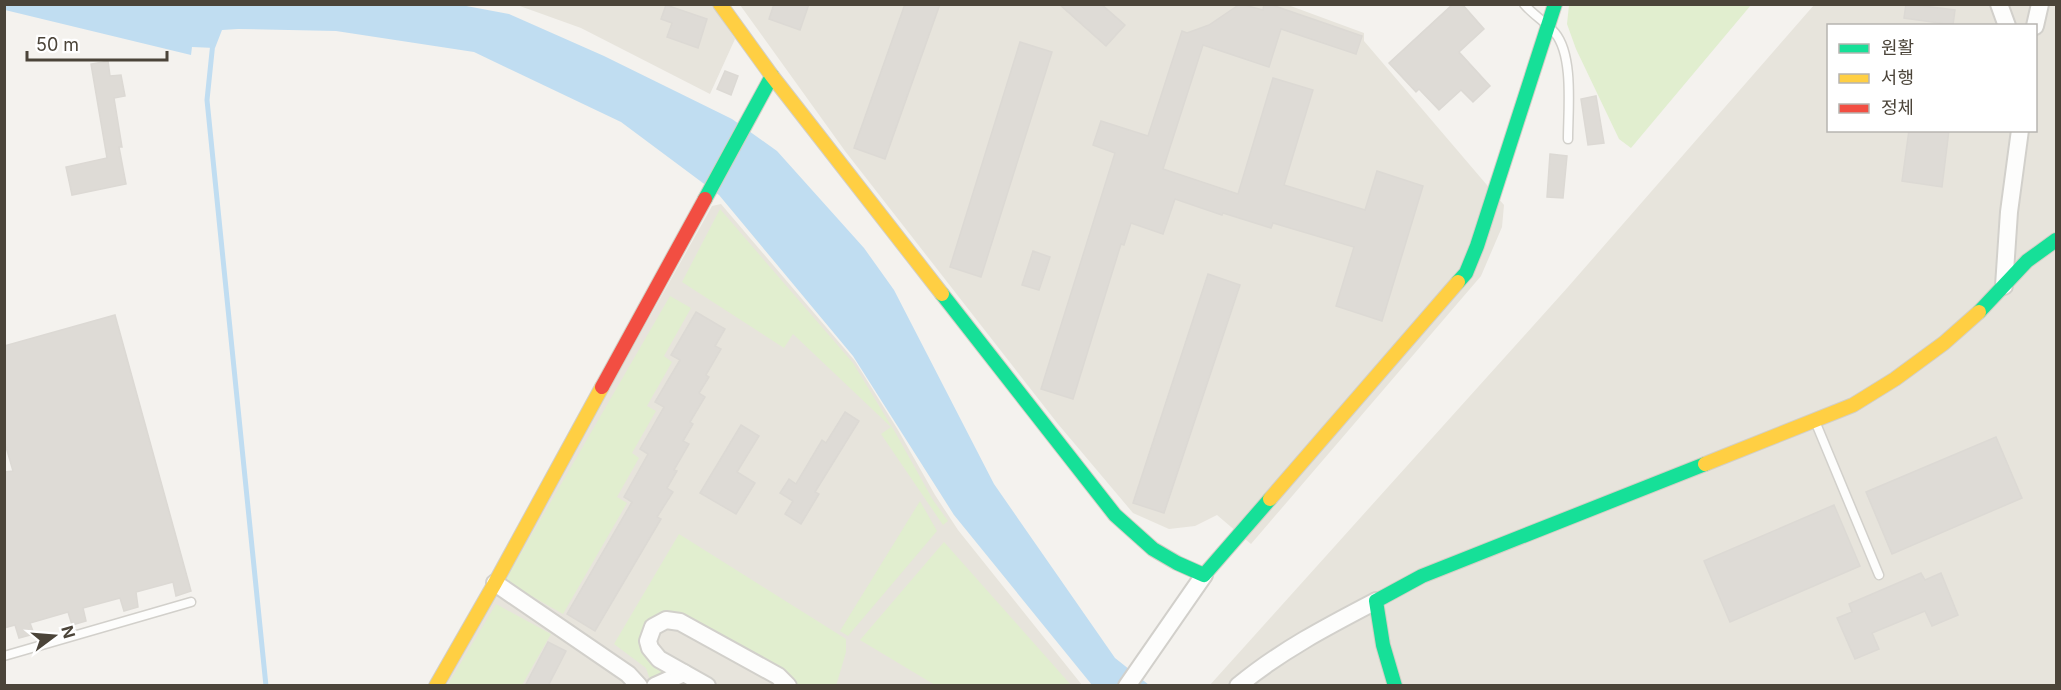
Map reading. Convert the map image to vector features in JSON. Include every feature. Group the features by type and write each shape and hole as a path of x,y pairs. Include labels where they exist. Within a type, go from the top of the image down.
{"street":[{"path":"720,4 772,76 1115,515 1154,549 1177,563 1204,575"},
{"path":"1127,686 1204,575 1466,273 1554,4"},
{"path":"1999,4 2006,24"},
{"path":"2035,24 2040,4"},
{"path":"436,686 495,583 772,76"},
{"path":"2004,286 2009,212 2020,132"},
{"path":"1238,686 1276,657 1422,576 1853,405 1895,379 1944,343 2027,261 2056,240"},
{"path":"495,583 628,674 639,686"},
{"path":"1376,601 1383,645 1395,686"},
{"path":"707,686 659,659 650,648 649,634 659,623 666,620 680,622 778,676 788,686"},
{"path":"655,686 684,673"}],"lane":[{"path":"1524,4 1557,35 1565,56 1568,85 1568,139"},
{"path":"1815,420 1879,575"},
{"path":"4,656 191,602"}],"shaded area":[{"path":"517,5 712,5 735,39 710,94 581,28"},
{"path":"740,5 1288,5 1364,33 1364,41 1504,205 1502,227 1481,276 1251,544 1217,515 1195,526 1169,529 1133,513 1058,424 845,151"},
{"path":"1814,5 2056,5 2056,685 1209,686 1568,287"},
{"path":"721,204 855,361 958,530 1082,685 443,686 712,206"}],"green space":[{"path":"1569,4 1751,5 1631,148 1619,139 1576,49 1567,24"},
{"path":"720,209 853,363 895,432 933,500 948,521 943,525 881,434 891,427 793,334 784,348 682,282"},
{"path":"670,296 691,308 664,356 672,362 647,406 656,411 632,453 639,458 617,497 627,503 563,614 505,581"},
{"path":"920,501 937,531 848,636 840,631"},
{"path":"679,534 846,639 846,652 836,686 795,685 789,675 782,670 686,616 668,613 647,627 669,672 650,680 646,668 614,644"},
{"path":"944,542 1071,685 935,685 860,640"},
{"path":"496,604 551,634 522,685 447,686"}],"water":[{"path":"5,4 461,5 509,14 604,56 732,119 777,151 864,248 894,290 994,484 1115,658 1149,685 1092,685 954,515 853,356 719,195 621,122 474,52 336,31 238,29 222,30 215,48 192,47 191,55 5,10"}],"building":[{"path":"774,4 809,4 800,30 769,19"},
{"path":"905,4 940,4 885,159 854,148"},
{"path":"1059,4 1101,4 1125,25 1106,46"},
{"path":"1240,4 1263,10 1264,4 1269,4 1362,36 1356,54 1281,29 1269,67 1203,45 1163,169 1238,194 1273,78 1313,90 1284,185 1365,210 1377,171 1423,186 1382,321 1336,306 1354,247 1273,223 1271,228 1223,213 1222,215 1175,199 1163,234 1131,223 1124,245 1121,244 1073,399 1041,389 1115,153 1093,145 1101,121 1148,136 1182,31 1187,33 1209,25"},
{"path":"1453,4 1462,4 1484,29 1459,52 1490,86 1473,102 1461,90 1439,110 1419,89 1416,92 1389,63"},
{"path":"1906,4 1955,10 1953,24 1904,18"},
{"path":"666,5 707,19 698,48 667,37 672,23 661,19"},
{"path":"1020,42 1052,52 981,277 950,267"},
{"path":"108,61 110,76 121,75 125,96 114,98 122,147 119,147 126,184 72,195 66,167 107,158 91,64"},
{"path":"725,71 738,76 731,95 717,89"},
{"path":"1596,96 1604,143 1588,145 1581,99"},
{"path":"1909,132 1949,132 1942,187 1902,181"},
{"path":"1550,154 1567,156 1563,198 1547,197"},
{"path":"1033,251 1050,257 1039,290 1022,285"},
{"path":"1208,274 1240,285 1164,513 1133,503"},
{"path":"696,312 725,329 715,346 721,349 699,393 705,397 690,422 693,424 683,441 689,444 667,488 673,492 657,517 661,519 595,631 567,614 632,502 624,497 648,454 640,449 664,407 655,402 680,360 671,355"},
{"path":"115,315 191,591 176,596 173,582 136,592 138,607 124,611 120,598 83,608 86,621 72,625 68,612 30,623 34,634 19,638 15,625 4,628 4,472 13,471 4,440 4,346"},
{"path":"845,412 859,421 815,492 819,494 801,524 785,514 793,501 780,493 789,479 796,484 822,440 826,443"},
{"path":"741,425 759,436 737,472 755,483 736,514 700,493"},
{"path":"1996,437 2022,498 1892,554 1866,492"},
{"path":"1834,505 1860,566 1730,622 1704,561"},
{"path":"1921,573 1925,580 1941,573 1958,615 1932,626 1925,611 1872,633 1879,649 1855,659 1837,618 1852,612 1849,604"},
{"path":"548,642 566,651 548,686 525,686"}],"waterway":[{"path":"213,42 207,100 266,686"}],"traffic: fast":[{"path":"1458,282 1466,273 1477,246 1555,4"},
{"path":"705,199 772,76"},
{"path":"1979,312 2027,261 2056,240"},
{"path":"942,294 1115,515 1153,549 1204,575 1270,499"},
{"path":"1395,686 1383,645 1376,601 1422,576 1705,464"}],"traffic: slow":[{"path":"720,4 772,76 942,294"},
{"path":"1270,499 1458,282"},
{"path":"1705,464 1853,405 1895,379 1944,343 1979,312"},
{"path":"436,686 602,387"}],"traffic: jam":[{"path":"602,387 705,199"}]}
